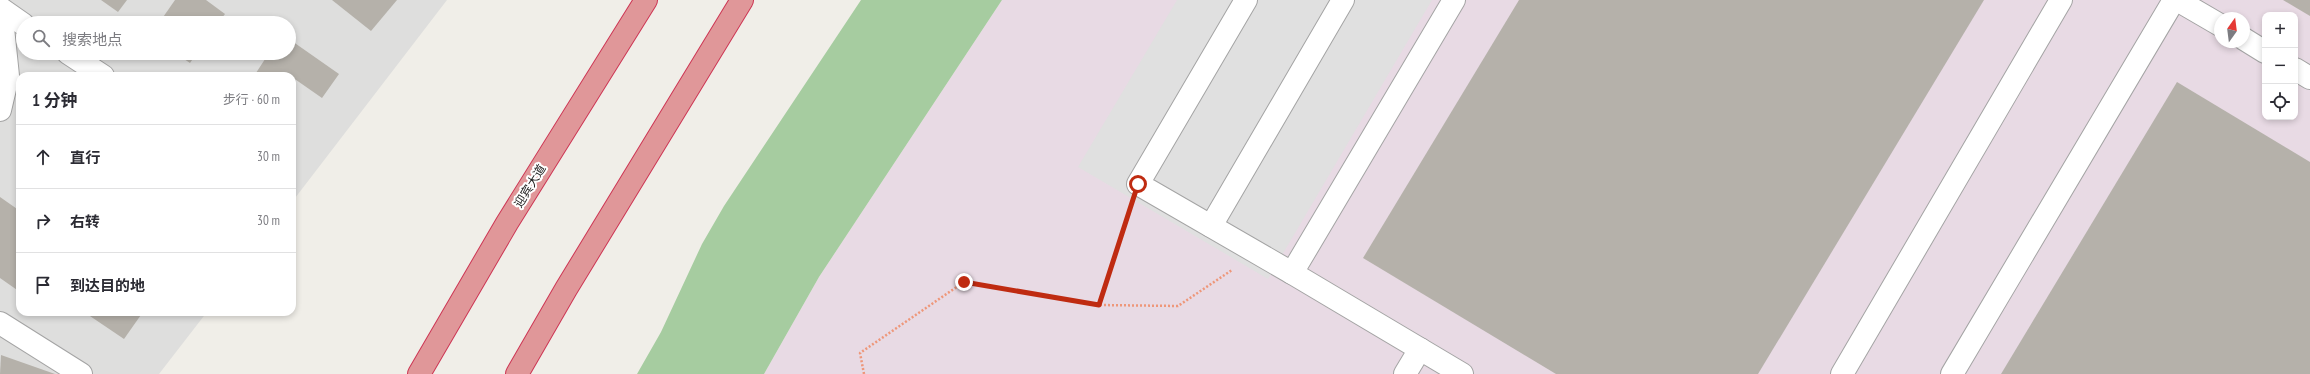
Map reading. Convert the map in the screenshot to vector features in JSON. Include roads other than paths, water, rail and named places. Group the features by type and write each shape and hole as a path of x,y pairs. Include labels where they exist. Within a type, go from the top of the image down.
{"highway":[{"name":"迎宾大道","path":"419,374 507,223 646,0"},
{"path":"517,374 566,289 742,0"}],"lane":[{"path":"1246,0 1138,184 1462,374"},
{"path":"1211,226 1343,0"},
{"path":"1292,273 1454,0"},
{"path":"1842,374 2061,0"},
{"path":"1952,374 2174,0"},
{"path":"2177,0 2214,22"},
{"path":"0,9 16,19"},
{"path":"0,9 8,76 0,110"},
{"path":"2250,43 2262,50"},
{"path":"79,60 97,72"},
{"path":"2298,71 2310,78"},
{"path":"0,323 81,374"},
{"path":"1405,374 1420,349"}]}
